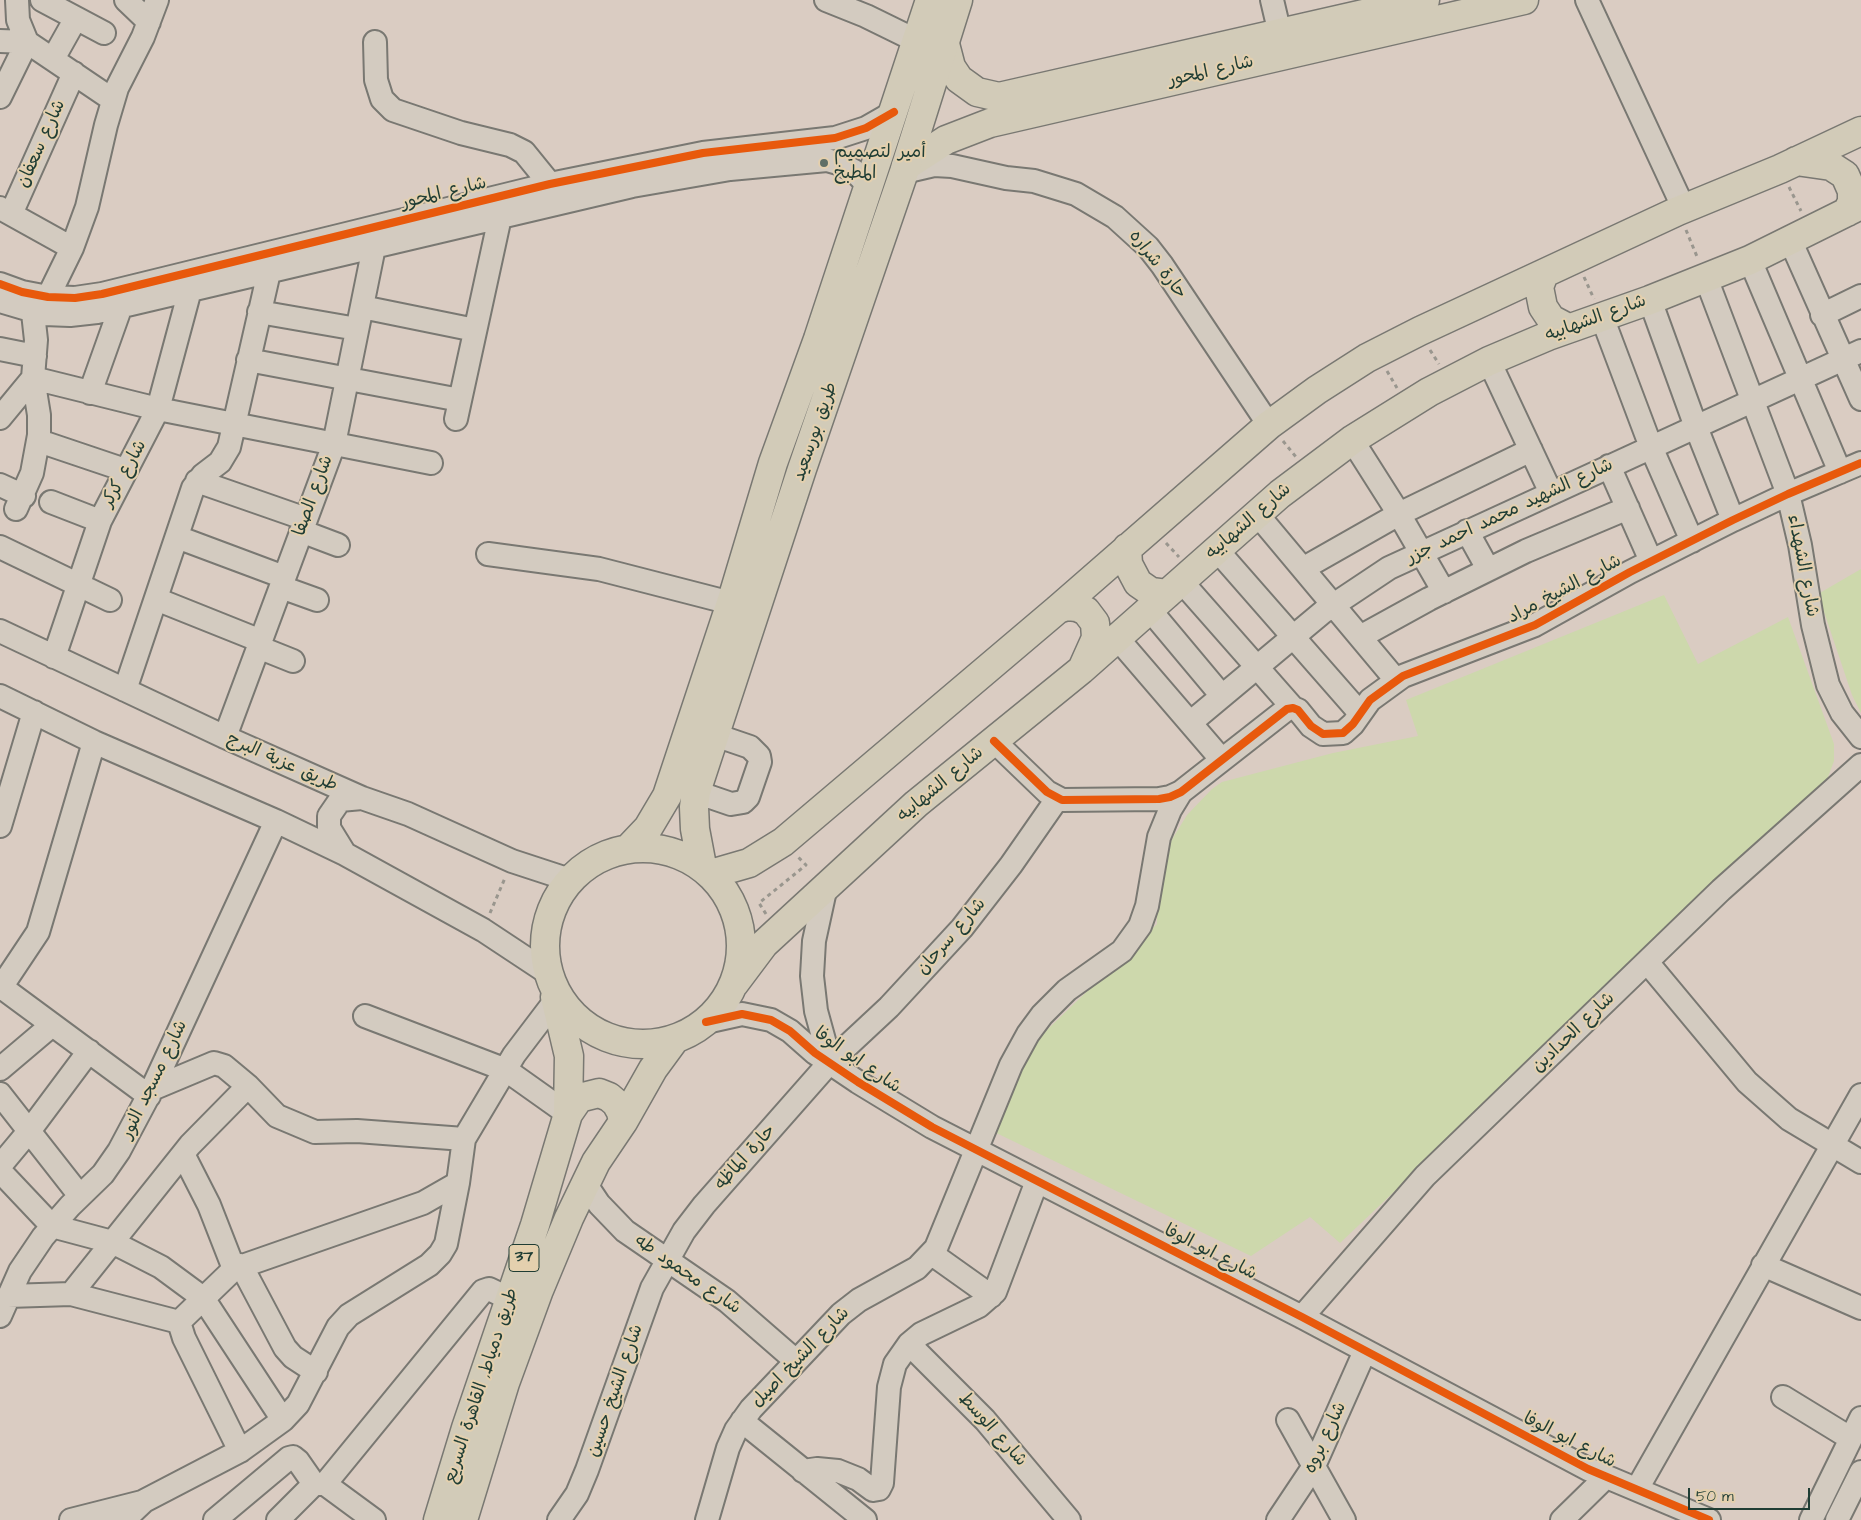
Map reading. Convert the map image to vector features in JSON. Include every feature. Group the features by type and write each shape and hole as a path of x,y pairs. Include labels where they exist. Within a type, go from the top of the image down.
{"main road":[{"name":"طريق بورسعيد","path":"629,848 648,828 666,796 730,603 773,463 818,339 930,0"},
{"name":"طريق بورسعيد","path":"706,870 695,829 694,807 696,792 802,469 825,408 905,169 958,0"},
{"name":"شارع المحور","path":"905,169 946,140 978,126 1347,29 1372,6 1425,0"},
{"name":"شارع المحور","path":"945,44 951,67 959,79 977,92 999,97 1280,34 1347,29 1524,0"},
{"path":"706,870 749,863 783,842 1058,609 1269,425 1317,390 1377,353 1420,331 1681,210 1788,165 1861,130"},
{"path":"1788,165 1831,166 1845,175 1851,185 1854,209"},
{"name":"شارع الشهابيه","path":"734,984 759,951 777,932 916,804 1118,639 1257,514 1308,471 1352,440 1407,406 1489,361 1568,328 1650,300 1750,260 1854,209"},
{"path":"1544,274 1539,288 1542,306 1551,319 1568,328"},
{"path":"795,400 801,412 808,414 814,414 825,408"},
{"path":"773,463 778,458 793,458 799,462 802,469"},
{"path":"1128,548 1128,564 1138,583 1151,592 1173,590"},
{"path":"1058,609 1067,606 1077,607 1086,611 1095,623 1097,633 1095,643 1081,670"},
{"path":"553,988 576,1019 606,1038 641,1045 675,1039 706,1022 727,998 734,984 741,955 740,926 729,898 706,870 675,852 644,847 629,848"},
{"name":"طريق دمياط, القاهرة السريع","path":"438,1520 568,1114 569,1056 544,945 549,917 558,897 570,880 597,859 629,848"},
{"name":"طريق دمياط, القاهرة السريع","path":"463,1520 521,1336 553,1254 585,1183 653,1069 675,1039"},
{"path":"568,1114 579,1098 599,1094 608,1097 616,1103 621,1112 623,1122"}],"street":[{"path":"0,97 27,42 18,20 17,0"},
{"path":"42,0 104,32"},
{"path":"126,0 149,22"},
{"path":"0,485 20,503 35,466 40,416 34,367 36,334 41,305 72,248 92,192 113,100 149,22 157,0"},
{"path":"826,0 883,24 917,41"},
{"path":"1272,0 1280,34"},
{"path":"1587,0 1681,210"},
{"path":"53,59 76,18"},
{"path":"0,41 27,42 113,100"},
{"path":"374,42 376,80 382,99 393,110 461,133 510,145 524,152 550,184"},
{"name":"شارع سعفان","path":"5,211 74,73"},
{"name":"شارع المحور","path":"0,284 22,292 41,305 102,294 199,268 550,184 703,153 835,138 866,128 894,112"},
{"name":"شارع المحور","path":"0,301 41,305 70,315 121,306 664,179 780,163 820,160 834,162 854,171 869,186"},
{"name":"حارة شراره","path":"905,169 934,165 952,166 1006,178 1034,181 1076,194 1115,217 1148,247 1162,265 1269,425"},
{"path":"5,211 72,248"},
{"path":"248,360 347,379 458,410 500,217"},
{"path":"1801,236 1822,315 1852,356 1861,399"},
{"name":"شارع الصفا","path":"225,738 334,444 374,247"},
{"path":"1750,260 1840,472"},
{"path":"125,690 197,481 223,459 228,447 269,272"},
{"name":"شارع الشهداء","path":"1706,278 1788,494 1800,545 1813,625 1825,675 1837,704 1861,737"},
{"name":"شارع كركر","path":"54,657 100,521 158,409 190,290"},
{"path":"1822,315 1861,296"},
{"path":"1650,300 1696,427 1733,520"},
{"path":"90,392 121,306"},
{"path":"362,307 475,330"},
{"path":"259,312 357,329"},
{"path":"1602,317 1651,447 1692,541"},
{"path":"0,349 34,367 90,392 158,409 431,462"},
{"name":"شارع الشهيد محمد احمد جزر","path":"1190,723 1334,604 1374,576 1421,552 1852,356"},
{"path":"1489,361 1551,493"},
{"path":"0,418 34,367"},
{"path":"1352,440 1399,514 1444,592"},
{"path":"38,442 125,470"},
{"path":"1304,568 1399,514 1531,450"},
{"name":"شارع الشيخ مراد","path":"1173,590 1258,666 1293,708 1298,710 1316,731 1329,735 1342,733 1348,729 1359,712 1376,694 1396,680 1535,625 1651,561 1733,520 1861,463"},
{"path":"1609,466 1651,561"},
{"path":"197,481 304,525 338,545"},
{"path":"51,502 100,521"},
{"path":"1360,637 1488,569 1564,533 1628,508"},
{"path":"1257,514 1396,680"},
{"path":"1467,531 1488,569"},
{"path":"177,537 283,582 317,600"},
{"path":"0,547 110,600"},
{"path":"1217,550 1359,712"},
{"path":"488,554 599,569 730,603"},
{"path":"1173,590 1222,696"},
{"path":"156,598 260,644 293,662"},
{"name":"طريق عزبة البرج","path":"0,632 225,738 362,798 408,814 512,861 570,880"},
{"path":"1118,639 1222,760"},
{"path":"0,696 94,742 276,821 344,854 483,930 553,988 464,1139 458,1184 446,1244 440,1254 429,1265 349,1315 338,1327 298,1404 283,1420 240,1451 144,1501 71,1520"},
{"path":"994,741 1046,792 1057,799 1070,801 1159,799 1180,792 1287,709 1293,708"},
{"path":"0,826 34,712"},
{"path":"696,792 731,804 743,802 748,797 760,762 760,756 750,747 715,735"},
{"path":"94,742 38,932 1,987 88,1051 150,1092 214,1062 224,1066 248,1086 277,1116 315,1132 358,1131 464,1139"},
{"name":"شارع الحدادين","path":"1302,1317 1425,1176 1721,890 1861,765"},
{"name":"شارع الشيخ اصيل","path":"707,1520 728,1448 742,1421 846,1309 917,1268 932,1254 943,1236 1011,1065 1035,1024 1067,990 1114,958 1135,935 1147,906 1159,837 1166,817 1180,792"},
{"path":"344,854 329,828 329,816 340,800 362,798"},
{"name":"شارع سرحان","path":"830,1062 895,1001 962,928 1006,872 1057,799"},
{"name":"شارع مسجد النور","path":"3,1303 27,1260 52,1226 109,1167 150,1092 276,821"},
{"name":"شارع ابو الوفا","path":"826,886 814,941 812,976 816,1011 830,1062"},
{"path":"1647,962 1748,1082 1789,1119 1861,1162"},
{"name":"شارع ابو الوفا","path":"706,1022 742,1014 764,1018 790,1031 815,1053 887,1101 978,1150 1302,1317 1606,1477 1708,1520"},
{"path":"365,1016 506,1070 568,1114"},
{"path":"0,1069 52,1024"},
{"path":"0,1166 30,1130 88,1051"},
{"name":"حارة الماظه","path":"667,1258 704,1205 830,1062"},
{"path":"71,1294 183,1154 248,1086"},
{"path":"0,1094 80,1196"},
{"path":"1637,1490 1831,1144 1861,1095"},
{"path":"183,1154 237,1267 285,1348 293,1357 316,1372"},
{"path":"0,1171 52,1226 112,1242 161,1267 203,1298 283,1420"},
{"path":"803,1471 824,1469 838,1472 858,1479 873,1490 880,1489 890,1380 895,1364 909,1344 928,1330 979,1306 991,1296 1000,1284 1037,1181"},
{"name":"شارع محمود طه","path":"585,1183 600,1204 625,1231 727,1300 796,1361"},
{"path":"178,1322 237,1267 423,1203 458,1184"},
{"path":"932,1254 991,1296"},
{"name":"شارع الشيخ حسين","path":"559,1520 577,1494 588,1470 646,1303 667,1258"},
{"path":"1763,1265 1861,1308"},
{"path":"281,1519 319,1484 483,1291 489,1289 510,1299"},
{"path":"3,1303 71,1294 178,1322 240,1451"},
{"name":"شارع الوسط","path":"909,1344 985,1420 1069,1520"},
{"name":"شارع بروه","path":"1278,1520 1314,1466 1365,1350"},
{"path":"1783,1397 1857,1429 1810,1520"},
{"path":"1288,1420 1344,1520"},
{"path":"742,1421 865,1520"},
{"path":"215,1520 289,1458 293,1457 319,1484 374,1520"},
{"path":"1837,1520 1861,1472"},
{"path":"1562,1520 1606,1477"},
{"path":"124,1520 144,1501"}],"path":[{"path":"1788,165 1801,236"},
{"path":"1681,210 1706,278"},
{"path":"1576,258 1602,317"},
{"path":"1420,331 1449,382"},
{"path":"1377,353 1407,406"},
{"path":"1269,425 1308,471"},
{"path":"1151,527 1173,590"},
{"path":"777,932 759,903 806,865 783,842"},
{"path":"483,930 512,861"}],"green space":[{"path":"1861,569 1861,713 1852,695 1818,594"},
{"path":"1664,595 1698,664 1788,617 1834,744 1834,761 1824,785 1340,1243 1310,1217 1251,1256 988,1129 1023,1053 1157,924 1156,892 1168,846 1187,815 1212,789 1222,782 1333,753 1418,736 1406,700"}],"cycle path":[{"path":"0,284 22,292 48,297 75,298 102,294 550,184 703,153 835,138 866,128 894,112"},
{"path":"994,741 1047,792 1062,800 1159,799 1170,797 1181,792 1287,709 1293,708 1298,710 1311,726 1323,734 1343,733 1353,724 1370,700 1403,676 1535,625 1630,572 1733,520 1861,463"},
{"path":"706,1022 742,1014 771,1020 790,1031 815,1053 858,1082 932,1127 1302,1317 1588,1469 1709,1520"}],"place":[{"name":"أمير لتصميم المطبخ","path":"824,163"}]}
